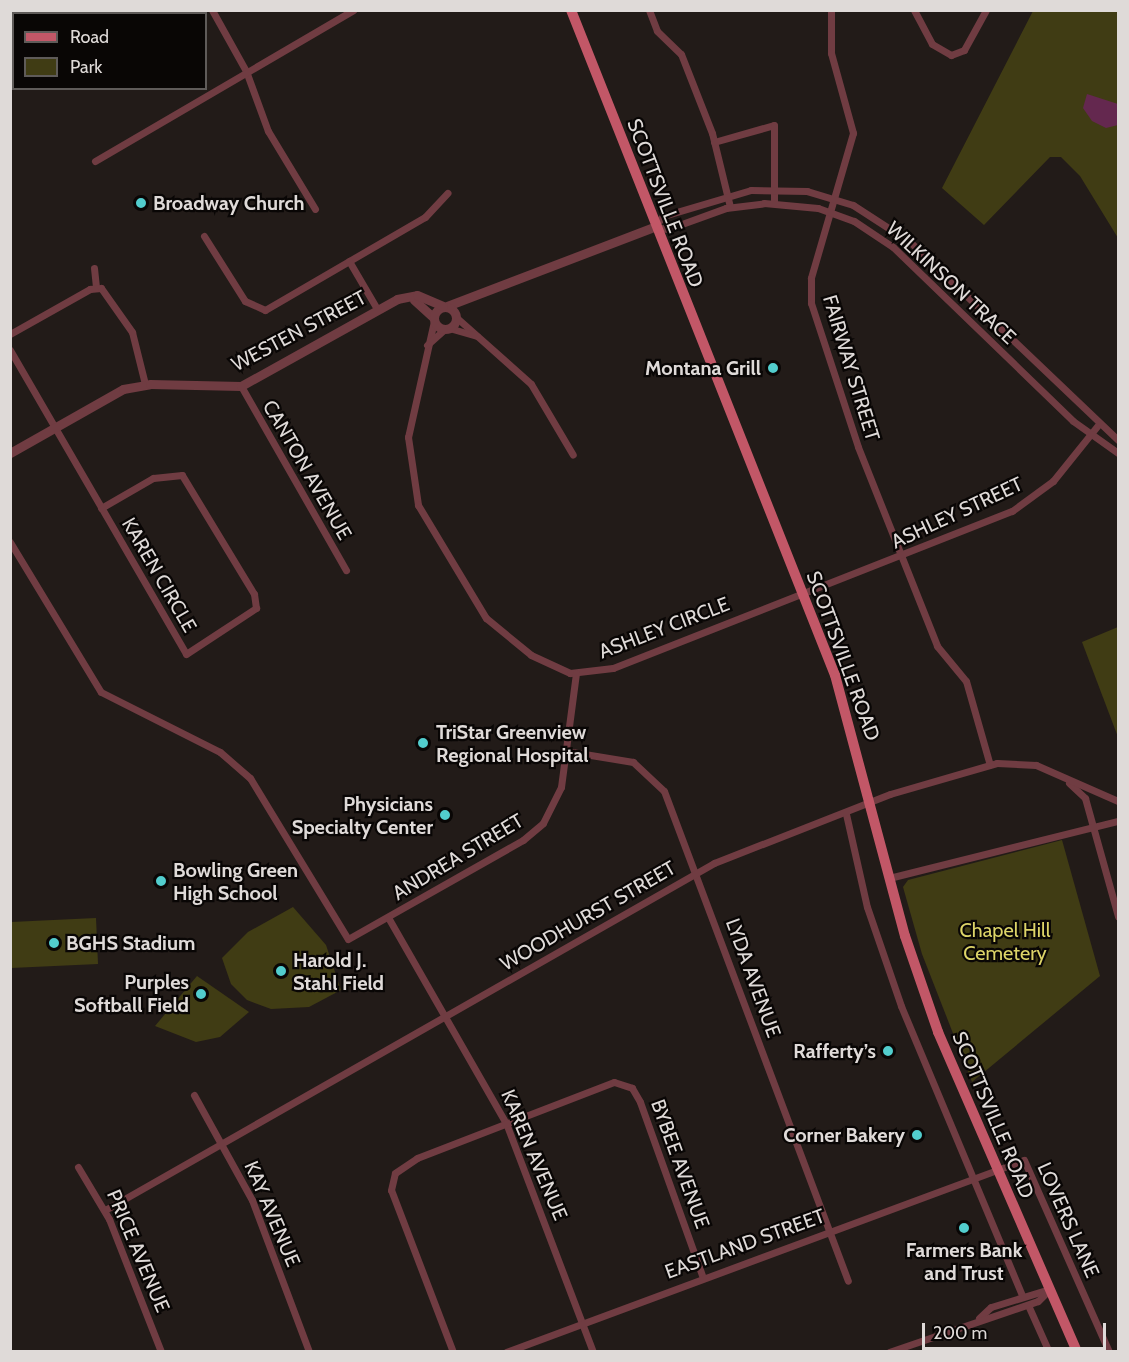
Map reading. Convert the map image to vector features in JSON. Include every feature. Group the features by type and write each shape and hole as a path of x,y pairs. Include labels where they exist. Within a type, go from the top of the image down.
{"main road":[{"name":"SCOTTSVILLE ROAD","path":"571,10 654,227 804,595 843,700 889,878 925,999 1077,1352"}],"street":[{"path":"212,10 246,71 268,131 315,209"},
{"path":"95,161 353,10"},
{"path":"649,10 657,31 681,54 714,142 730,207"},
{"name":"FAIRWAY STREET","path":"831,10 831,53 853,133 837,199 811,278 811,303 858,447 938,646 962,673 990,765"},
{"path":"914,10 932,44 951,55 964,50 986,10"},
{"path":"714,142 774,124 774,202"},
{"name":"WILKINSON TRACE","path":"654,227 663,216 726,194 773,188 837,199 901,235 1098,425 1119,440"},
{"path":"204,236 245,301 256,310 271,308 425,217 447,194"},
{"name":"WILKINSON TRACE","path":"654,227 668,229 730,207 774,202 833,212 893,247 1090,435 1119,453"},
{"path":"434,320 445,306 654,227"},
{"path":"349,261 377,309"},
{"path":"94,268 96,288"},
{"path":"10,334 96,288"},
{"path":"96,288 112,297 132,332 145,384"},
{"path":"403,297 417,295 445,306 531,384 573,455"},
{"path":"427,345 447,329 476,296"},
{"path":"403,297 422,303 434,320 447,329 477,336"},
{"name":"WESTEN STREET","path":"10,453 123,389 145,384 241,386 377,309 403,297"},
{"name":"ASHLEY CIRCLE","path":"434,320 407,446 421,511 486,618 547,665 576,673 613,668 804,595"},
{"path":"10,350 55,427"},
{"name":"CANTON AVENUE","path":"241,386 346,570"},
{"name":"ASHLEY STREET","path":"804,595 903,557 1032,499 1098,425"},
{"name":"KAREN CIRCLE","path":"55,427 101,508 186,654 256,608 254,594 182,475 153,478 101,508"},
{"name":"ANDREA STREET","path":"10,542 101,692 124,708 220,752 250,778 348,939 389,919 537,829 557,801 576,673"},
{"name":"LYDA AVENUE","path":"566,751 619,758 649,773 668,799 848,1281"},
{"name":"WOODHURST STREET","path":"105,1210 697,872 846,814 870,802 990,765 1020,762 1060,775 1119,801"},
{"path":"1060,775 1085,798 1119,916"},
{"path":"846,814 882,953 970,1178 1022,1295"},
{"path":"889,878 1119,821"},
{"name":"KAREN AVENUE","path":"389,919 506,1123 594,1352"},
{"name":"BYBEE AVENUE","path":"506,1123 614,1082 632,1088 703,1278"},
{"name":"KAY AVENUE","path":"194,1095 256,1208 309,1352"},
{"path":"453,1352 392,1180 410,1161 506,1123"},
{"name":"LOVERS LANE","path":"997,1169 1024,1161 1108,1352"},
{"name":"PRICE AVENUE","path":"78,1167 105,1210 161,1352"},
{"name":"EASTLAND STREET","path":"506,1352 997,1169"},
{"path":"979,1318 991,1306 1022,1295 1050,1289"},
{"path":"889,1352 979,1318 1028,1305 1050,1289"},
{"path":"1028,1305 1049,1352"}],"green space":[{"path":"1033,11 1118,11 1118,238 1080,176 1061,157 1050,157 984,225 942,188"},
{"path":"1118,627 1118,737 1082,642"},
{"name":"Chapel Hill Cemetery","path":"1062,840 1100,976 972,1082 922,954 903,887 908,880"},
{"name":"Harold J. Stahl Field","path":"293,907 326,945 341,990 309,1007 271,1009 247,1000 231,984 222,958 248,932"},
{"name":"BGHS Stadium","path":"96,918 98,964 11,968 11,922"},
{"name":"Purples Softball Field","path":"197,976 249,1012 220,1037 196,1042 155,1026"}],"shaded area":[{"path":"1087,94 1118,104 1118,125 1106,128 1092,121 1083,108"}],"place":[{"name":"Broadway Church","path":"141,203"},
{"name":"Montana Grill","path":"773,368"},
{"name":"TriStar Greenview Regional Hospital","path":"423,743"},
{"name":"Physicians Specialty Center","path":"445,815"},
{"name":"Bowling Green High School","path":"161,881"},
{"name":"BGHS Stadium","path":"54,943"},
{"name":"Harold J. Stahl Field","path":"281,971"},
{"name":"Purples Softball Field","path":"201,994"},
{"name":"Rafferty’s","path":"888,1051"},
{"name":"Corner Bakery","path":"917,1135"},
{"name":"Farmers Bank and Trust","path":"964,1228"}]}
